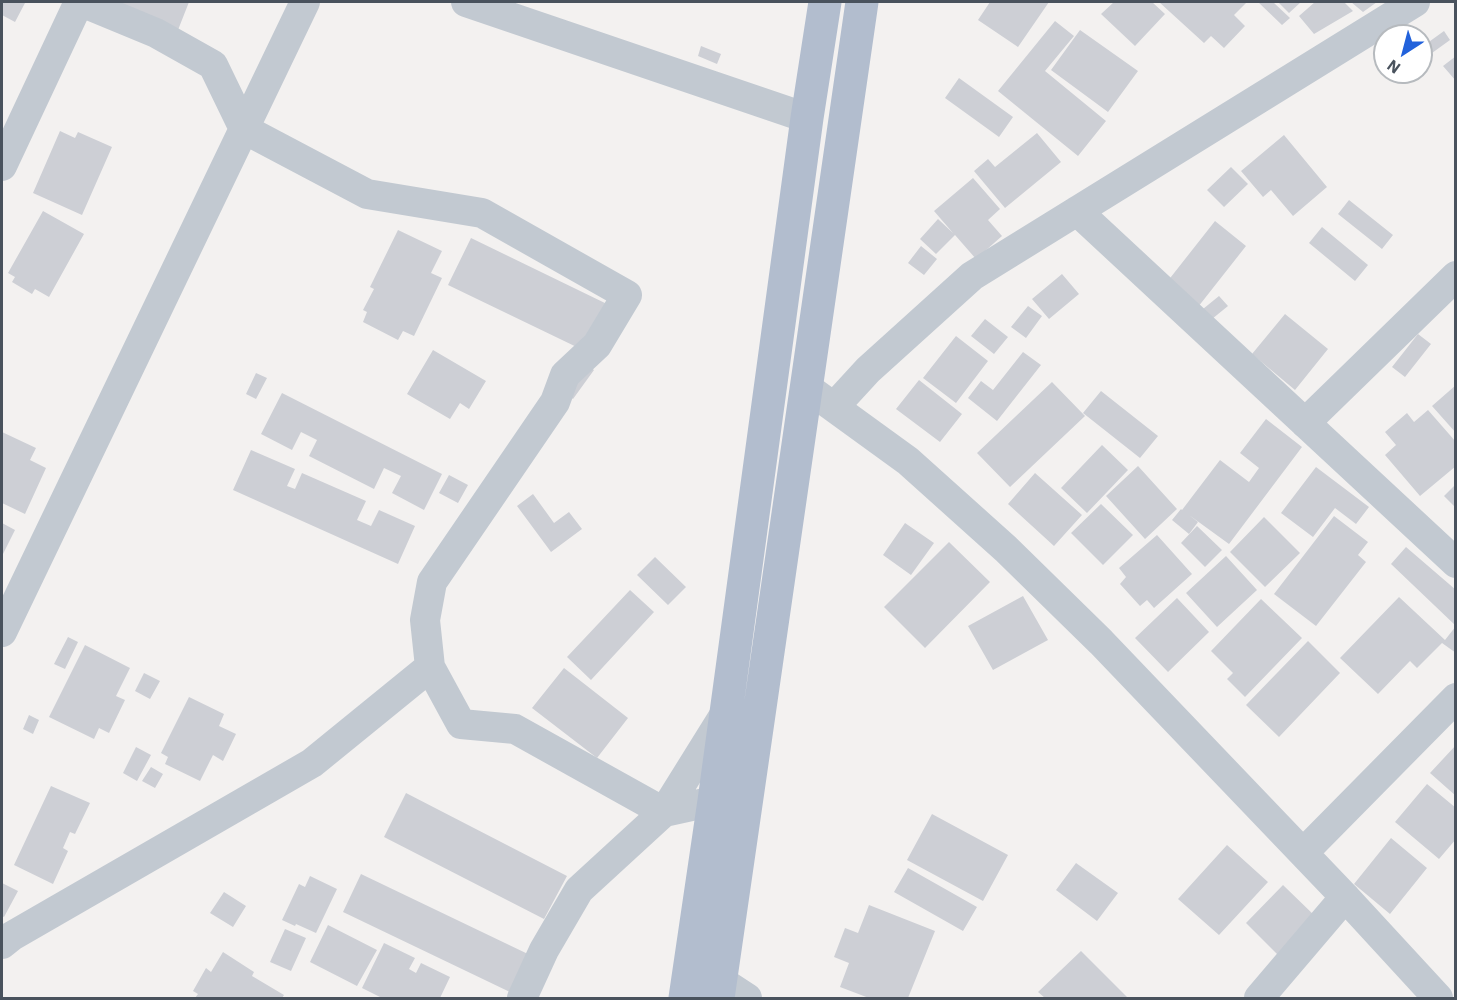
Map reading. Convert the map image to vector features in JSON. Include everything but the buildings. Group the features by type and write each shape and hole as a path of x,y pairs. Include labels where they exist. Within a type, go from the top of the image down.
{"main road":[{"path":"685,999 825,2"},
{"path":"719,990 862,2"}],"street":[{"path":"2,166 80,2 156,33 213,65 244,129 367,194 482,213 627,295 597,345 565,375 555,402 432,582 425,620 430,667 461,724 515,729 664,812 714,801"},
{"path":"2,633 305,2"},
{"path":"466,2 807,118"},
{"path":"834,407 868,370 972,276 1414,2"},
{"path":"1077,210 1455,563"},
{"path":"1305,423 1455,276"},
{"path":"806,387 908,461 1006,549 1101,642 1346,897 1438,999"},
{"path":"2,944 12,936 312,763 430,667"},
{"path":"1303,853 1455,698"},
{"path":"522,999 544,950 579,890 664,812 726,713"},
{"path":"1259,999 1346,897"},
{"path":"719,990 747,999"}]}
